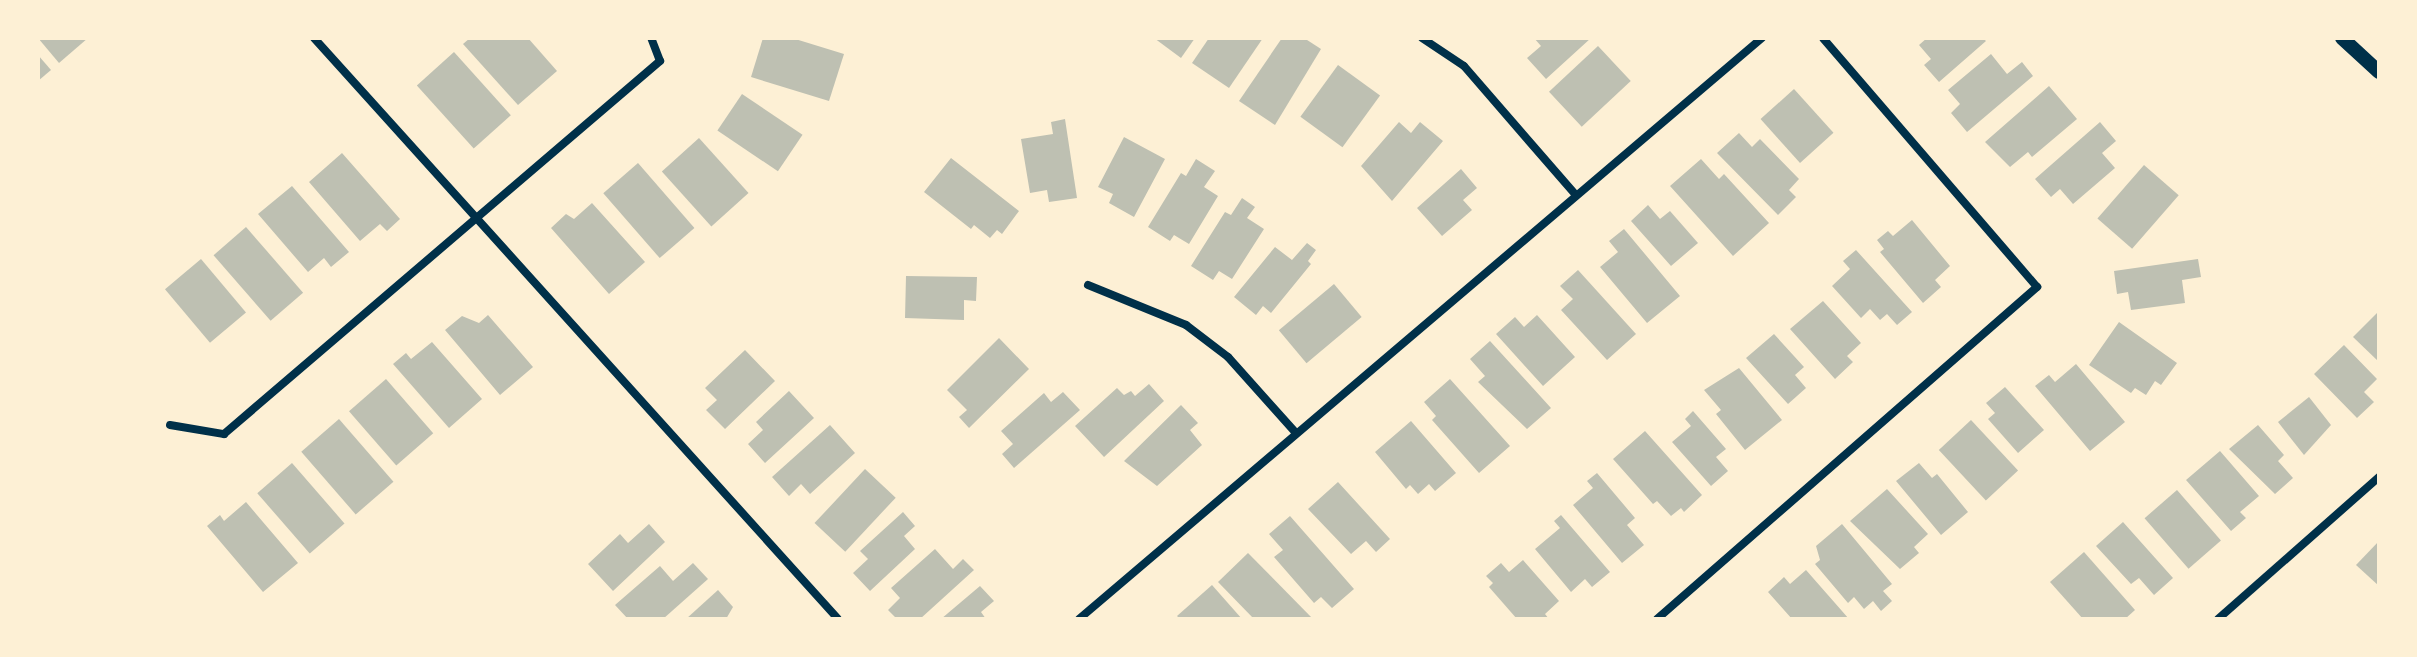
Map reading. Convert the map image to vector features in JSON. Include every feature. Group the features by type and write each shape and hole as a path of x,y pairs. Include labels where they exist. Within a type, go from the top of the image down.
{"street":[{"path":"314,38 838,619"},
{"path":"170,425 224,434 477,221 660,61 651,38"},
{"path":"1422,38 1464,66 1575,194"},
{"path":"1079,619 1762,38"},
{"path":"1657,619 2037,287 1823,38"},
{"path":"2342,38 2379,72"},
{"path":"1088,285 1186,325 1228,357 1296,433"},
{"path":"2218,619 2379,477"}],"building":[{"path":"38,38 88,38 59,63"},
{"path":"470,38 528,38 557,71 518,105 463,44"},
{"path":"763,38 792,38 844,54 829,101 751,77"},
{"path":"1154,38 1195,38 1181,58"},
{"path":"1209,38 1263,38 1229,88 1192,63"},
{"path":"1282,38 1304,38 1321,49 1275,125 1239,101"},
{"path":"1534,38 1591,38 1546,79 1527,58 1541,46"},
{"path":"1927,38 1983,38 1986,41 1939,82 1924,65 1931,59 1919,45"},
{"path":"1598,46 1631,81 1582,127 1549,92"},
{"path":"454,52 511,115 474,149 417,85"},
{"path":"1991,54 2007,74 2022,62 2033,76 1967,132 1951,113 1960,104 1948,90"},
{"path":"38,55 51,70 38,81"},
{"path":"1338,65 1380,96 1342,147 1300,117"},
{"path":"2049,86 2077,119 2032,157 2028,152 2010,167 1985,142"},
{"path":"1794,89 1833,133 1800,163 1761,119"},
{"path":"742,94 803,135 778,171 717,130"},
{"path":"1065,119 1077,198 1049,202 1047,190 1030,193 1021,139 1053,134 1051,122"},
{"path":"1399,122 1411,133 1420,122 1443,141 1392,201 1361,166"},
{"path":"2100,122 2116,141 2102,153 2115,168 2073,204 2060,189 2051,197 2035,179"},
{"path":"1739,133 1752,147 1760,139 1799,179 1789,190 1796,197 1778,215 1717,153"},
{"path":"1124,137 1165,159 1134,217 1109,203 1113,194 1098,187"},
{"path":"699,138 749,193 711,226 662,171"},
{"path":"342,153 400,219 387,231 380,224 360,241 309,182"},
{"path":"951,158 1019,211 1002,234 997,230 990,238 974,225 971,229 924,192"},
{"path":"1196,159 1215,171 1204,187 1218,196 1189,244 1174,235 1170,241 1148,227 1181,173 1186,176"},
{"path":"1701,159 1719,179 1724,174 1769,223 1733,256 1670,186"},
{"path":"638,163 694,228 660,258 603,193"},
{"path":"2144,165 2179,195 2132,249 2097,219"},
{"path":"1461,169 1477,188 1463,200 1472,210 1442,236 1417,208"},
{"path":"292,186 349,252 331,267 324,258 308,272 258,214"},
{"path":"1242,198 1255,207 1247,218 1264,229 1232,279 1219,271 1213,280 1191,266 1225,212 1231,215"},
{"path":"592,203 645,262 609,294 551,228 566,214 574,219"},
{"path":"1648,205 1660,219 1670,211 1698,243 1671,266 1631,221"},
{"path":"1912,220 1950,266 1935,280 1941,287 1923,303 1880,252 1884,249 1877,240 1888,231 1893,236"},
{"path":"246,227 303,293 271,321 214,255"},
{"path":"1624,229 1680,296 1647,323 1600,267 1618,252 1609,241"},
{"path":"1307,243 1316,250 1308,261 1311,264 1271,313 1263,306 1256,315 1234,297 1275,247 1292,260"},
{"path":"1856,250 1912,312 1897,325 1887,314 1880,320 1870,309 1861,318 1832,286 1850,269 1843,261"},
{"path":"201,259 246,313 210,343 165,289"},
{"path":"2198,259 2201,277 2182,280 2185,303 2131,310 2128,292 2117,294 2114,271"},
{"path":"1578,270 1636,334 1607,360 1561,310 1573,299 1560,286"},
{"path":"906,276 977,277 976,301 964,300 964,320 905,318"},
{"path":"1334,284 1362,317 1306,363 1279,330"},
{"path":"1823,301 1861,343 1847,356 1853,362 1835,379 1790,329"},
{"path":"2379,311 2379,362 2353,337"},
{"path":"488,315 533,367 500,395 445,330 462,316 479,323"},
{"path":"1537,315 1575,357 1543,386 1496,334 1515,317 1524,327"},
{"path":"2119,322 2177,363 2161,385 2155,381 2146,395 2135,388 2131,393 2089,365"},
{"path":"1774,334 1804,367 1795,375 1806,388 1788,404 1746,358"},
{"path":"999,338 1029,369 969,428 959,417 967,410 947,390"},
{"path":"1490,341 1551,408 1527,429 1478,382 1485,376 1470,359"},
{"path":"432,342 482,399 449,428 393,364 406,353 411,359"},
{"path":"2344,345 2377,379 2364,392 2374,402 2357,418 2314,374"},
{"path":"745,350 775,381 725,429 706,410 717,400 705,388"},
{"path":"2076,364 2125,422 2090,451 2035,386 2049,375 2055,382"},
{"path":"1739,368 1782,420 1745,450 1716,414 1721,410 1704,390"},
{"path":"386,379 433,433 396,465 349,411"},
{"path":"1450,379 1510,446 1479,473 1432,420 1436,416 1424,402"},
{"path":"1149,384 1164,401 1104,457 1075,426 1117,388 1124,395 1131,391 1135,396"},
{"path":"2005,387 2044,430 2018,453 1988,419 1995,413 1986,403"},
{"path":"789,391 814,418 765,463 748,444 763,430 756,422"},
{"path":"1063,392 1080,410 1014,468 1002,454 1013,444 1001,431 1044,393 1051,402"},
{"path":"2309,397 2331,425 2304,455 2278,422"},
{"path":"1181,405 1198,423 1190,430 1202,445 1157,486 1124,461"},
{"path":"1693,411 1726,449 1716,457 1728,471 1711,486 1672,442 1691,426 1685,419"},
{"path":"339,419 393,482 356,514 301,452"},
{"path":"1971,420 2018,470 1986,500 1939,450"},
{"path":"1411,421 1456,473 1435,491 1429,484 1418,494 1410,485 1406,489 1375,452"},
{"path":"830,425 855,453 810,494 801,484 789,496 772,477"},
{"path":"2258,425 2284,455 2278,461 2293,478 2275,494 2229,449"},
{"path":"1645,431 1702,495 1684,512 1681,508 1671,516 1657,501 1653,504 1613,459"},
{"path":"2220,451 2259,496 2240,512 2246,518 2231,531 2186,480"},
{"path":"292,463 344,523 310,554 257,493"},
{"path":"1919,463 1932,478 1937,474 1968,512 1941,535 1896,481"},
{"path":"865,469 896,498 845,552 815,523"},
{"path":"1597,473 1635,518 1627,525 1644,545 1622,563 1573,505 1593,488 1587,481"},
{"path":"1338,482 1390,539 1376,552 1366,541 1351,554 1308,509"},
{"path":"1887,489 1928,534 1914,547 1919,553 1900,569 1850,521"},
{"path":"2177,490 2221,541 2189,569 2145,518"},
{"path":"246,502 298,563 263,592 207,526 220,515 224,521"},
{"path":"903,512 915,526 904,536 915,549 870,591 853,573 868,559 860,551"},
{"path":"1561,515 1610,572 1592,587 1585,579 1571,592 1535,549 1560,528 1554,521"},
{"path":"1290,516 1354,589 1332,608 1321,597 1314,603 1274,557 1283,550 1269,534"},
{"path":"2123,522 2173,578 2154,595 2139,578 2131,584 2096,546"},
{"path":"649,524 665,542 613,591 588,564 620,534 628,543"},
{"path":"1842,524 1892,584 1883,591 1892,601 1881,611 1873,601 1864,609 1854,597 1848,603 1815,564 1820,560 1816,546"},
{"path":"2379,541 2379,586 2356,565"},
{"path":"935,549 953,569 963,559 974,570 920,619 897,619 888,610 900,598 891,588"},
{"path":"2084,552 2135,610 2125,619 2083,619 2050,582"},
{"path":"1248,553 1313,619 1254,619 1218,582"},
{"path":"1523,560 1559,601 1545,614 1549,619 1517,619 1489,587 1493,583 1486,576 1501,563 1509,572"},
{"path":"693,563 708,579 663,619 628,619 615,605 660,566 673,581"},
{"path":"1806,570 1849,619 1792,619 1768,592 1784,577 1790,584"},
{"path":"1212,585 1242,619 1180,619 1177,616"},
{"path":"980,586 994,601 981,612 986,619 941,619"},
{"path":"718,590 733,607 726,619 686,619"}]}
